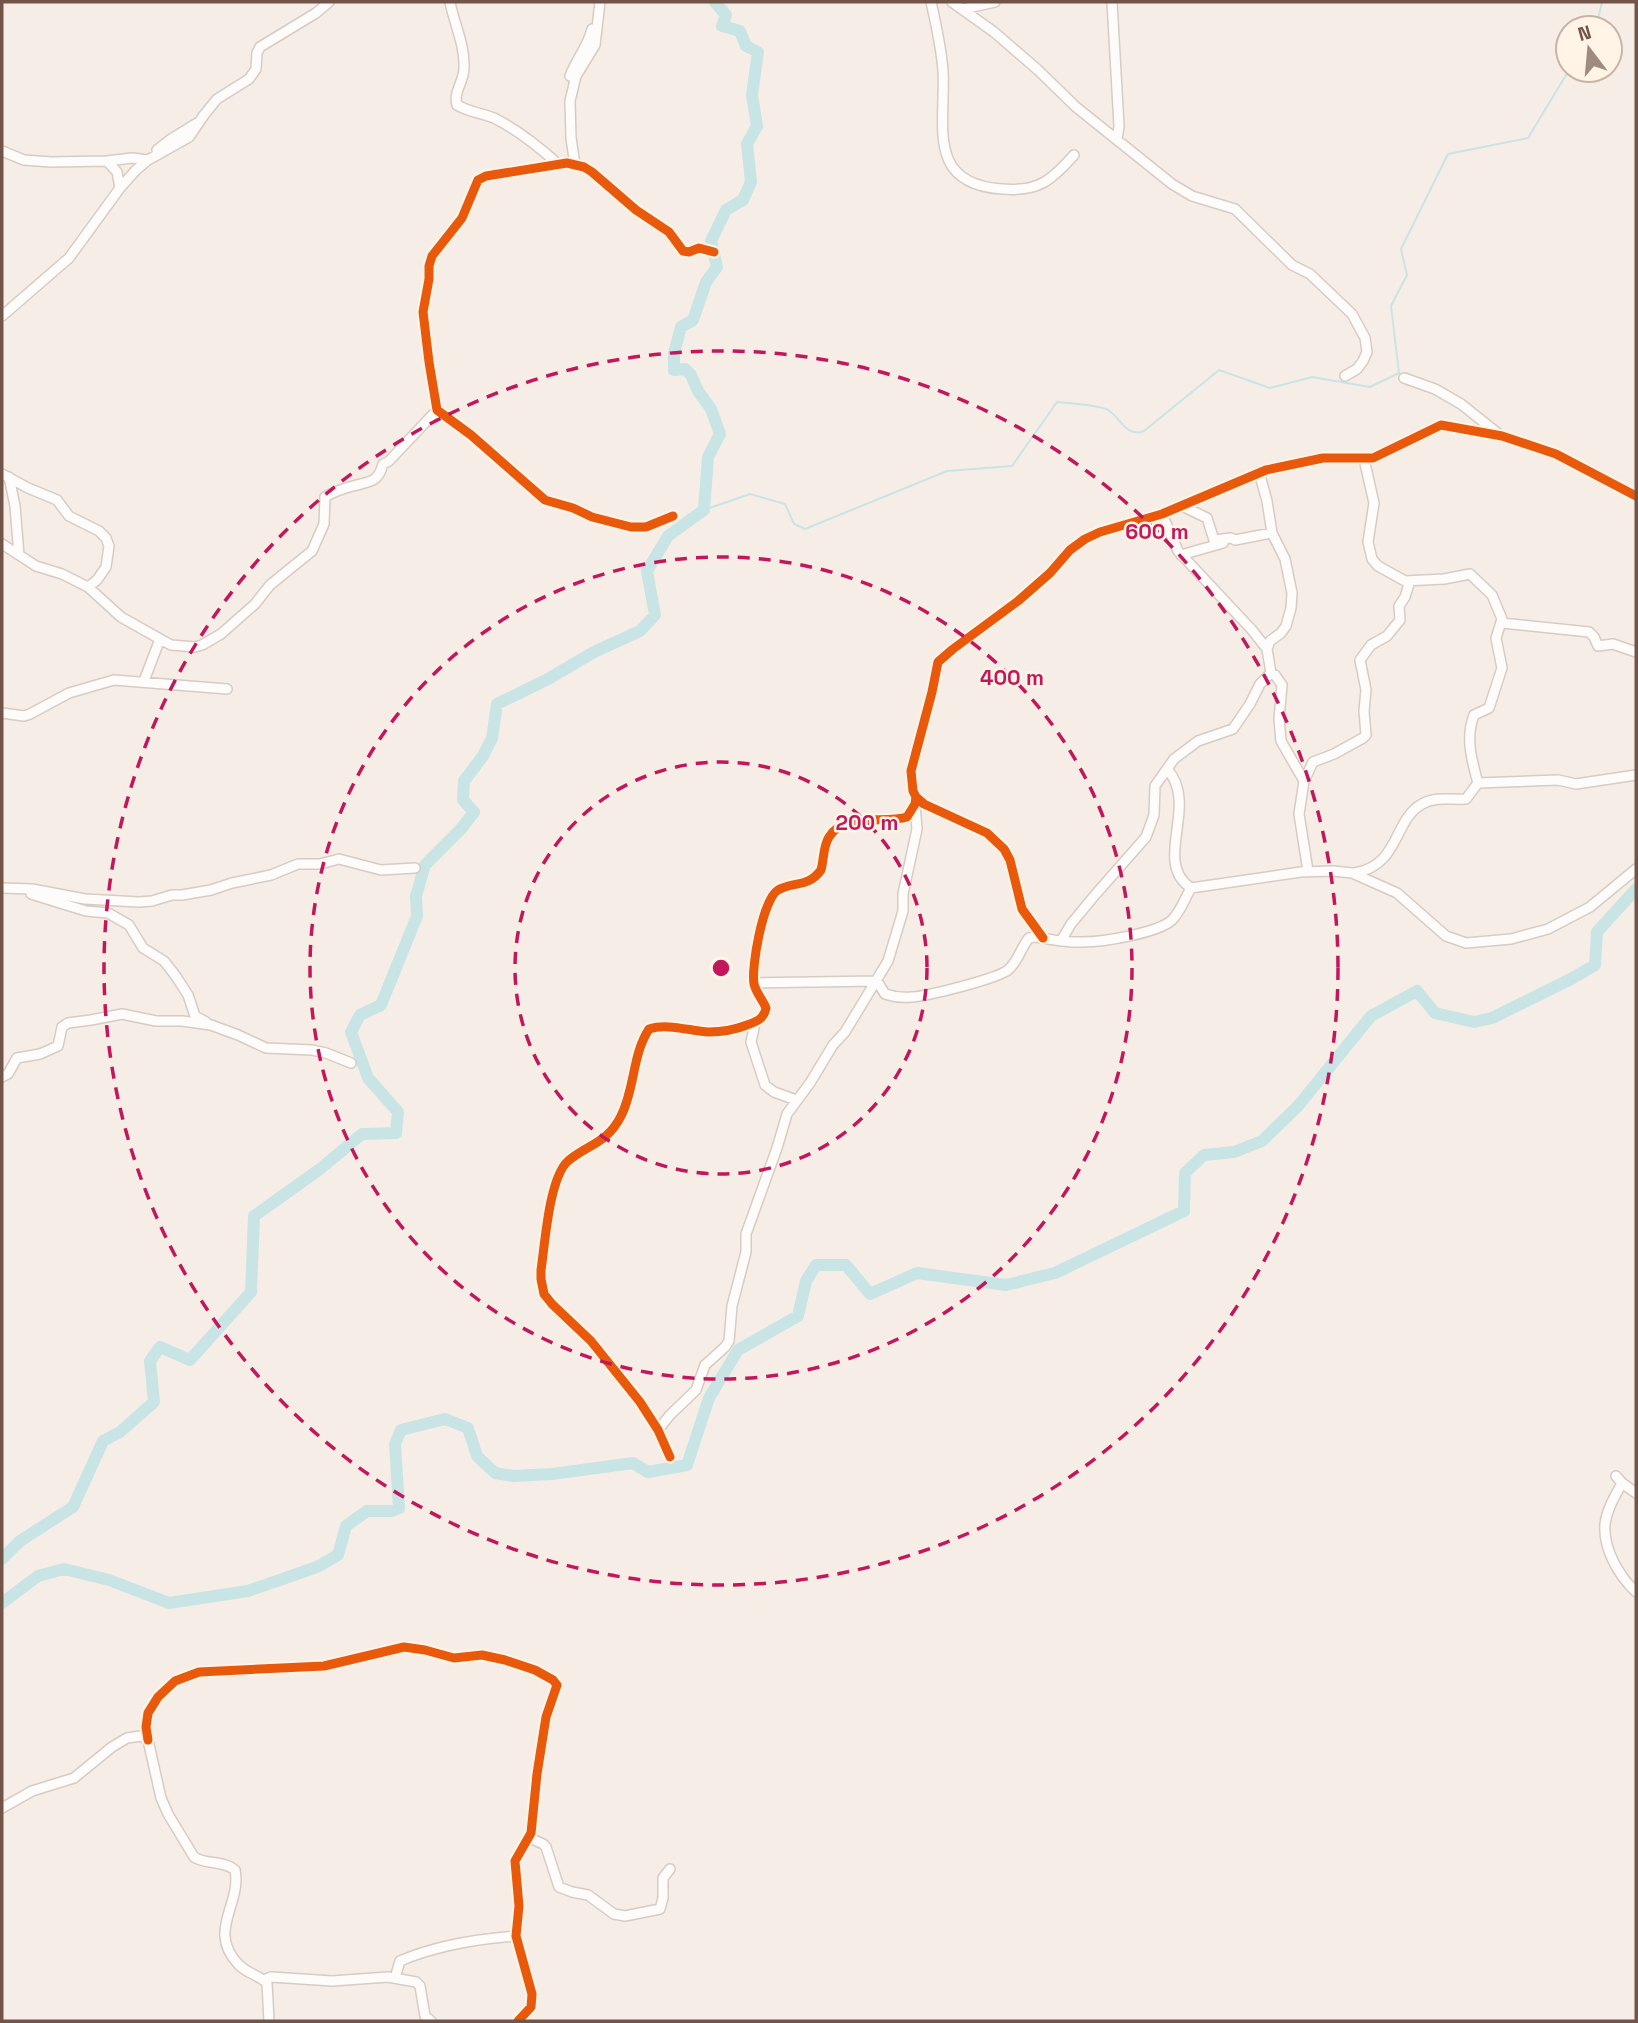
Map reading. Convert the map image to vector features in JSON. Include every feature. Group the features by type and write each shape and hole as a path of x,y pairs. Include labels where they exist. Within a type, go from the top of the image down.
{"street":[{"path":"2,316 69,258 136,170 190,137 217,99 249,79 256,69 260,47 316,13 329,2"},
{"path":"450,2 462,42 464,69 455,96 457,105 467,111 492,117 512,128 558,164"},
{"path":"575,164 571,138 571,73 588,43 592,27 597,20 600,2"},
{"path":"931,2 943,72 942,127 947,159 954,170 975,184 997,189 1025,190 1053,178 1074,155"},
{"path":"953,2 1038,69 1076,107 1184,191 1202,200 1235,209 1292,265 1310,274 1352,314 1365,338 1367,352 1357,369 1345,376"},
{"path":"963,9 995,2"},
{"path":"1112,2 1119,126 1117,140"},
{"path":"2,150 24,160 51,162 150,159"},
{"path":"107,161 117,172 120,188"},
{"path":"673,516 646,527 631,527 592,517 545,500 471,435 437,410 424,312 429,265 432,256 462,218 478,180 486,176 558,164 575,164 592,172 636,210 669,232 683,251 689,253 699,248 713,252"},
{"path":"1404,378 1461,404 1502,436"},
{"path":"2,544 36,566 62,574 88,587 121,617 159,639 171,645 202,645 221,634 255,604 270,585 312,551 324,524 325,497 375,479 381,473 383,464 389,461 437,410"},
{"path":"658,1430 696,1390 705,1366 729,1341 732,1306 746,1252 746,1234 787,1114 845,1031 888,961 902,919 903,894 917,829 916,801 911,778 913,763 928,712 938,662 943,656 1018,601 1050,573 1070,550 1100,532 1162,514 1259,472 1324,458 1364,459 1387,452 1441,425 1502,436 1556,454 1636,496"},
{"path":"1168,770 1176,780 1179,802 1174,862 1180,879 1191,888 1308,871 1364,872 1384,859 1419,806 1443,798 1466,799 1478,783 1469,744 1469,731 1474,715 1489,708 1497,685 1502,668 1496,635 1503,619 1492,595 1470,574 1410,582 1381,569 1372,559 1367,536 1374,503 1364,459"},
{"path":"1259,472 1272,533 1287,566 1291,601 1286,626 1270,641 1267,649 1271,673 1282,685 1280,741 1304,781"},
{"path":"5,475 57,500 69,516 99,531 106,538 109,546 106,567 88,587"},
{"path":"5,475 15,506 19,555"},
{"path":"2,501 15,506"},
{"path":"1182,506 1207,518 1214,540 1236,540"},
{"path":"1162,514 1181,555 1267,649"},
{"path":"1181,555 1272,533"},
{"path":"1308,871 1299,814 1304,781 1313,762 1334,754 1366,735 1366,690 1360,660 1371,645 1387,636 1400,620 1399,606 1410,582"},
{"path":"1502,623 1589,632 1598,646 1613,644 1636,652"},
{"path":"144,681 159,639"},
{"path":"1061,941 1071,924 1146,837 1154,815 1155,786 1174,759 1192,744 1233,729 1260,684 1271,673"},
{"path":"2,713 24,716 69,692 114,680 227,689"},
{"path":"1478,783 1558,780 1576,784 1636,775"},
{"path":"916,801 987,833 1004,849 1010,860 1023,909 1043,938"},
{"path":"670,1457 658,1430 640,1402 599,1350 544,1294 541,1270 558,1178 565,1164 599,1142 619,1121 628,1104 639,1055 649,1029 669,1027 721,1032 755,1023 764,1016 766,1008 754,983 757,942 769,902 774,894 783,888 809,881 819,873 830,835 839,828 860,821 903,819 909,816 916,801"},
{"path":"2,888 32,889 85,899 139,902 209,891 271,875 298,864 320,864 340,859 381,870 415,867"},
{"path":"1352,873 1397,893 1446,936 1466,943 1511,939 1548,929 1590,907 1636,869"},
{"path":"13,888 75,908 108,913 121,919 129,925 143,948 164,961 188,995 197,1017 211,1025 266,1048 312,1050 351,1063"},
{"path":"877,981 885,994 903,998 923,996 1005,972 1027,940 1032,937 1084,942 1138,934 1172,920 1191,888"},
{"path":"754,983 877,981"},
{"path":"2,1077 8,1074 17,1058 40,1054 58,1046 62,1027 74,1021 122,1013 156,1021 211,1025"},
{"path":"755,1023 751,1042 765,1084 796,1100"},
{"path":"1636,1493 1619,1480 1607,1514 1605,1531 1610,1555 1636,1592"},
{"path":"267,1983 241,1967 224,1938 235,1870 229,1865 194,1857 161,1798 148,1740 147,1720 151,1707 165,1688 191,1674 324,1666 404,1647 454,1658 482,1655 535,1670 557,1685 546,1717 530,1838 515,1861 519,1906 516,1936 532,1994 531,2007 518,2021"},
{"path":"2,1808 32,1791 74,1778 127,1738 141,1736 148,1740"},
{"path":"530,1838 547,1847 559,1887 588,1895 614,1914 625,1916 658,1910 663,1902 663,1878 670,1869"},
{"path":"395,1978 399,1963 405,1959 452,1945 516,1936"},
{"path":"269,2021 266,1979 271,1977 332,1981 395,1978 419,1984 425,2016 430,2021"}],"waterway":[{"path":"2,1559 20,1541 73,1507 103,1441 120,1432 154,1402 150,1361 160,1347 190,1360 251,1292 254,1216 320,1169 362,1134 396,1133 398,1112 368,1078 351,1032 360,1015 381,1005 417,916 416,896 425,865 474,812 463,800 464,781 483,756 492,738 497,704 594,652 640,631 655,615 647,571 668,536 704,510 708,457 720,434 711,409 691,375 685,369 674,370 674,353 681,327 693,320 706,282 717,267 711,241 726,210 743,200 751,182 747,144 757,126 752,95 758,52 746,46 740,31 722,26 726,15 715,2"},
{"path":"1599,14 1602,2"},
{"path":"704,510 750,494 785,504 794,524 805,529 947,471 1012,466 1057,402 1104,408 1113,413 1128,430 1138,432 1144,431 1219,370 1270,388 1312,377 1370,387 1399,373 1391,306 1407,275 1401,249 1448,154 1528,138 1561,84"},
{"path":"2,1603 38,1576 64,1569 109,1580 169,1603 248,1591 317,1567 338,1555 346,1526 367,1511 392,1511 399,1508 395,1444 401,1430 445,1419 468,1428 477,1456 495,1473 513,1476 552,1474 633,1463 648,1472 687,1465 709,1398 738,1350 798,1316 806,1281 816,1265 846,1265 870,1294 917,1273 1006,1285 1055,1273 1184,1211 1185,1173 1204,1155 1234,1152 1262,1141 1298,1106 1371,1016 1417,991 1435,1013 1474,1022 1492,1018 1595,965 1597,932 1636,889"}],"cycle path":[{"path":"673,516 646,527 631,527 592,517 545,500 471,435 437,410 423,312 429,266 432,256 462,218 478,180 486,176 567,163 592,172 636,210 669,232 683,251 699,248 714,252"},
{"path":"1043,938 1022,909 1010,860 1004,849 987,833 924,804 913,791 911,771 938,662 1018,601 1050,573 1070,550 1100,532 1162,514 1266,470 1323,458 1373,458 1441,425 1502,436 1556,454 1636,496"},
{"path":"670,1457 658,1430 640,1402 591,1341 544,1294 541,1270 556,1182 568,1161 603,1138 616,1125 626,1106 639,1050 649,1029 671,1027 719,1032 756,1021 765,1012 766,1008 754,984 754,963 763,919 778,890 806,882 816,876 821,870 827,841 836,829 844,824 865,820 907,817 916,797"},
{"path":"148,1740 148,1713 158,1697 175,1681 199,1672 324,1666 404,1647 454,1658 482,1655 505,1660 535,1670 553,1680 557,1685 546,1717 531,1833 515,1861 519,1906 516,1936 532,1994 531,2007 518,2021"}]}
